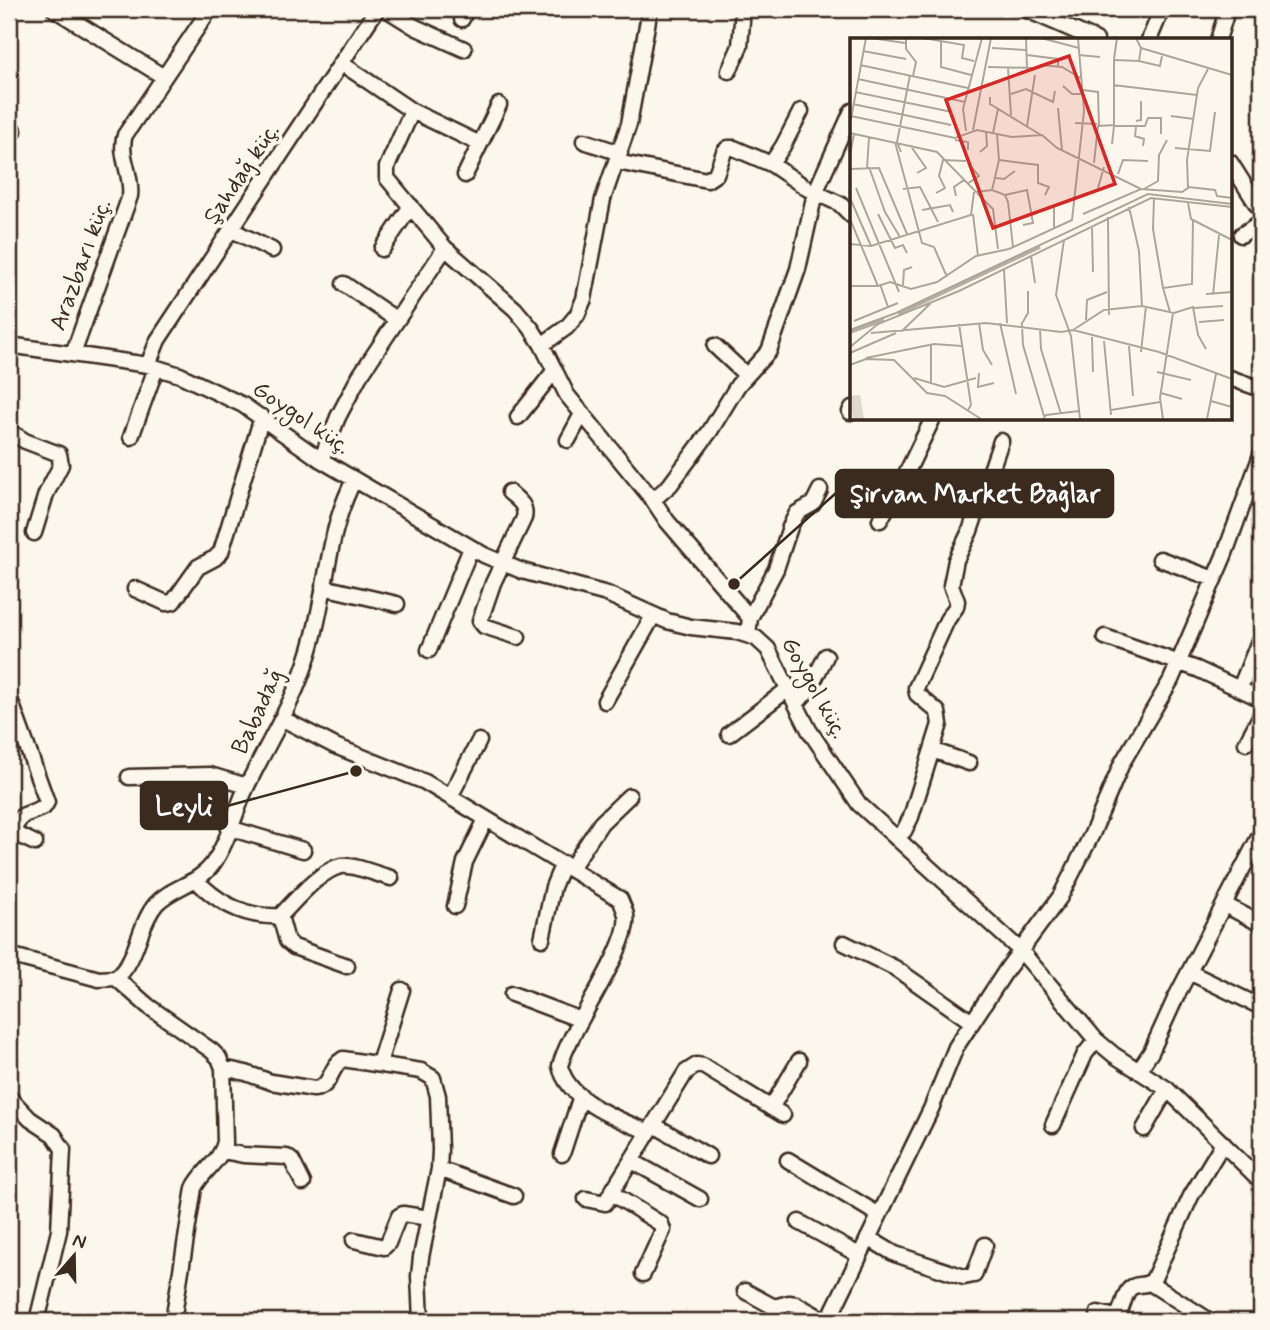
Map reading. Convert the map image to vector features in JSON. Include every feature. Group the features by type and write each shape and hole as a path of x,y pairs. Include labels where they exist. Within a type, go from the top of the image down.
{"street":[{"path":"54,9 164,77"},
{"name":"Arazbarı küç.","path":"73,354 130,196 131,180 123,142 210,9"},
{"name":"Şahdağ küç.","path":"131,437 158,340 377,9"},
{"path":"386,9 464,49"},
{"path":"542,345 567,327 577,315 584,299 603,199 629,124 650,9"},
{"path":"729,71 740,46 743,9"},
{"path":"1025,9 1091,38"},
{"path":"1150,38 1163,9"},
{"path":"1219,38 1225,17"},
{"path":"341,63 412,111 480,144"},
{"path":"465,175 499,105"},
{"path":"412,111 386,172 387,178 446,248 515,309 542,345 567,395 750,618"},
{"path":"771,164 801,111"},
{"path":"653,500 670,485 690,459 746,375 773,344 798,269 815,192 850,115"},
{"path":"584,141 619,158 707,180 716,174 724,152 728,148 734,148 771,164 815,192 840,204 850,214"},
{"path":"1232,165 1261,211"},
{"path":"382,249 411,205"},
{"path":"1241,235 1261,222"},
{"path":"232,230 272,250"},
{"path":"321,460 348,396 446,248"},
{"path":"344,284 397,320"},
{"name":"Goygol küç.","path":"9,345 152,366 213,389 262,417 321,460 354,480 471,548 503,563 607,594 653,616 691,627 748,634 762,642 809,730 848,790 871,816 1021,951 1096,1040 1114,1055 1167,1089 1256,1176"},
{"path":"715,346 746,375"},
{"path":"518,417 555,370"},
{"path":"1232,378 1261,389"},
{"path":"568,440 582,414"},
{"path":"135,589 166,603 173,602 198,567 221,552 262,417"},
{"path":"880,520 932,420"},
{"path":"9,431 25,441 59,454 61,458 61,465 43,502 34,533"},
{"path":"896,838 904,831 911,817 940,718 938,712 917,694 916,688 947,620 956,607 957,601 951,585 956,560 970,531 1001,441"},
{"path":"745,1291 774,1307 796,1304 832,1320 859,1255 931,1109 956,1047 1067,884 1122,763 1179,662 1240,515 1261,455"},
{"name":"Babadağ","path":"116,978 126,967 148,916 157,903 168,894 196,880 212,864 247,786 284,719 309,654 340,508 354,480"},
{"path":"748,634 750,618 776,569 797,513 813,504 820,490"},
{"path":"509,492 526,511 493,583 480,621 484,626 519,638"},
{"path":"429,650 471,548"},
{"path":"1160,559 1214,579"},
{"path":"323,587 397,604"},
{"path":"605,701 653,616"},
{"path":"1240,688 1261,636"},
{"path":"1105,637 1179,662 1261,699"},
{"path":"796,704 810,688 826,656"},
{"path":"729,734 788,689"},
{"path":"11,702 47,802 41,809 22,816 10,833 35,842"},
{"path":"1246,743 1261,715"},
{"path":"284,719 335,746 415,777 620,899 627,916 622,942 560,1066 567,1080 581,1096 606,1114 651,1128 708,1156"},
{"path":"450,797 479,741"},
{"path":"932,750 970,763"},
{"path":"129,777 210,775 247,786"},
{"path":"542,939 553,887 601,823 629,796"},
{"path":"456,906 465,862 486,819"},
{"path":"229,828 303,850"},
{"path":"1139,1070 1151,1052 1176,997 1261,834"},
{"path":"196,880 209,893 240,911 263,917 280,916 308,888 341,866 391,878"},
{"path":"1225,905 1261,925"},
{"path":"280,916 287,941 294,947 347,966"},
{"path":"844,943 895,968 972,1022"},
{"path":"9,955 99,979 116,978 148,1006 219,1058 223,1068 225,1142 223,1151 194,1188 173,1321"},
{"path":"1189,972 1261,1007"},
{"path":"379,1063 402,990"},
{"path":"512,994 581,1020"},
{"path":"1053,1125 1085,1054 1096,1040"},
{"path":"223,1068 271,1082 321,1089 326,1085 334,1066 343,1059 379,1063 429,1074 435,1082 438,1096 439,1169 419,1276 421,1321"},
{"path":"586,1199 605,1203 686,1072 697,1065 703,1066 776,1111 799,1061"},
{"path":"1144,1129 1167,1089"},
{"path":"562,1154 581,1096"},
{"path":"9,1097 30,1119 54,1135 63,1149 59,1231 37,1321"},
{"path":"1150,1283 1191,1196 1223,1143"},
{"path":"223,1151 243,1155 287,1157 292,1161 303,1183"},
{"path":"1256,1176 1261,1158"},
{"path":"788,1160 879,1215"},
{"path":"632,1161 700,1199"},
{"path":"439,1169 514,1196"},
{"path":"611,1193 661,1224 663,1230 643,1274"},
{"path":"354,1240 384,1247 402,1214 429,1218"},
{"path":"799,1222 859,1255"},
{"path":"867,1238 894,1254 964,1277 974,1275 985,1245"},
{"path":"1098,1313 1116,1317 1129,1289 1150,1283 1210,1321"}],"place":[{"name":"Şirvan Market Bağlar","path":"734,584"},
{"name":"Leyli","path":"356,771"}]}
